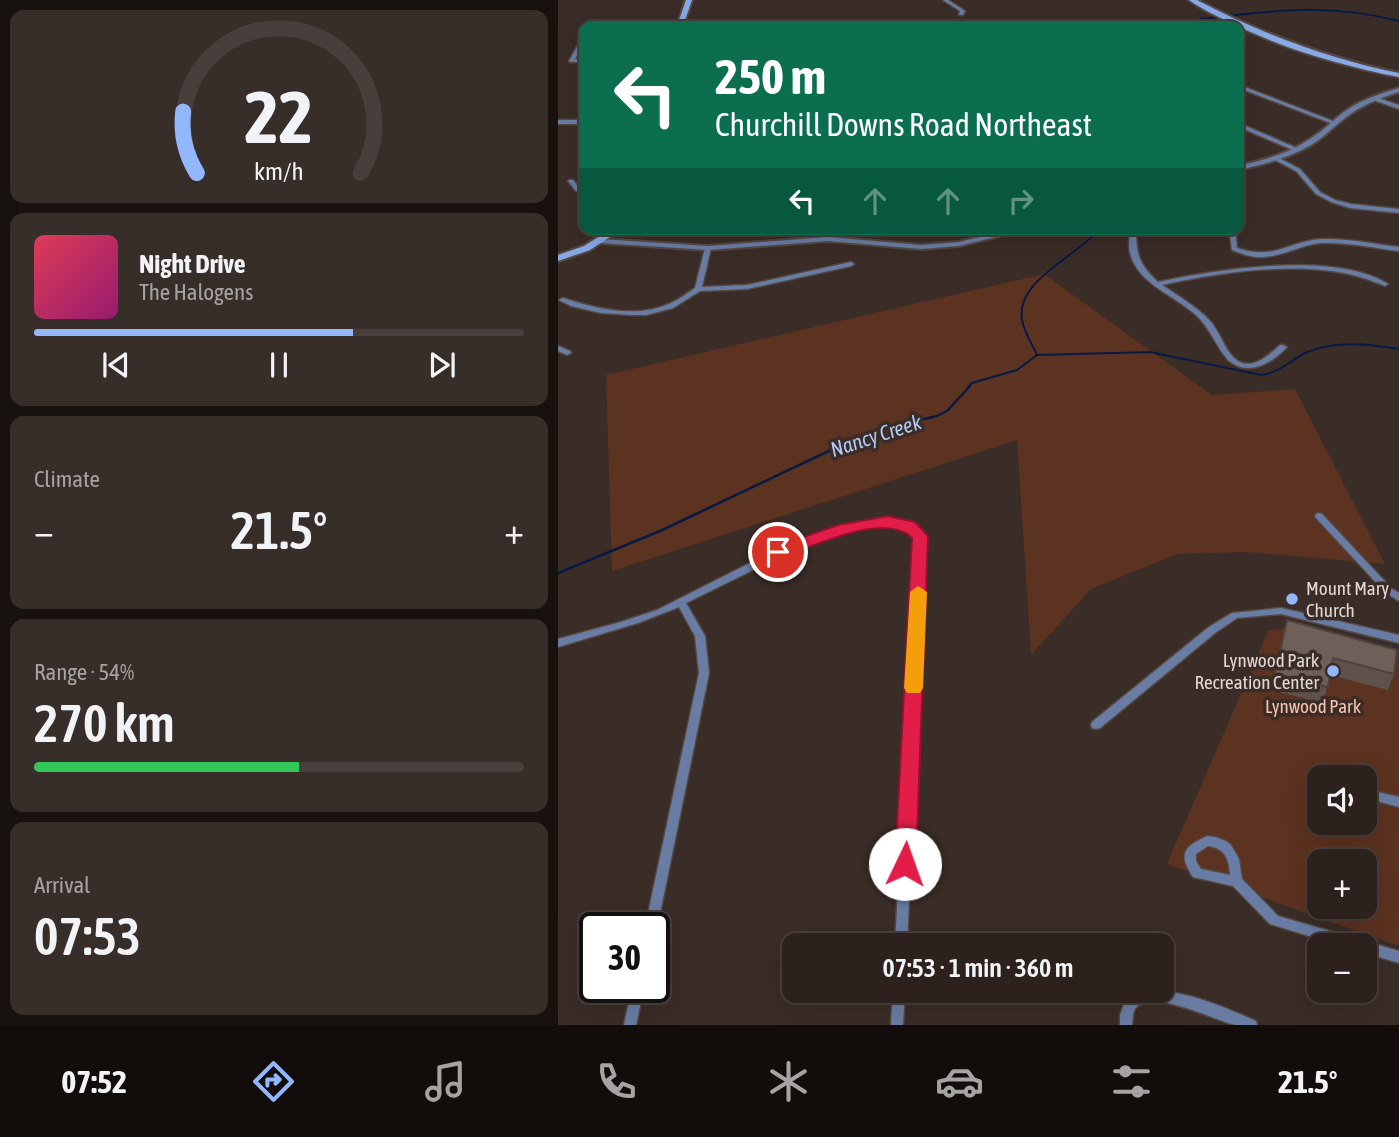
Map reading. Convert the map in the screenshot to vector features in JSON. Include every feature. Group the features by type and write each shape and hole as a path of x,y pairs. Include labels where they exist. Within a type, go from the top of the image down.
{"main road":[{"path":"682,21 689,0"},
{"path":"1192,0 1231,21"},
{"path":"1244,27 1286,46 1399,75"},
{"path":"558,258 608,235"}],"street":[{"path":"945,0 963,11 961,15"},
{"path":"579,48 572,61 579,61"},
{"path":"1244,89 1335,123"},
{"path":"1244,167 1277,159 1297,150 1346,113 1399,90"},
{"path":"1375,99 1399,107"},
{"path":"558,122 579,122"},
{"path":"1244,127 1297,150"},
{"path":"1277,159 1298,170 1318,192 1333,201 1350,206 1399,211"},
{"path":"571,181 579,190"},
{"path":"599,241 708,248 815,239 921,247 959,244 996,235"},
{"path":"1132,235 1136,263 1156,284 1208,322 1231,360 1238,365 1262,364 1283,347"},
{"path":"1233,235 1234,249 1274,256 1320,240 1399,249"},
{"path":"698,289 708,248"},
{"path":"563,300 576,307 634,313 668,307 698,289 747,287 851,264"},
{"path":"1156,284 1220,272 1269,268 1343,272 1366,276 1385,284"},
{"path":"558,348 567,353"},
{"path":"1319,516 1389,591 1399,598"},
{"path":"558,643 637,620 680,603 794,545 863,525 896,522 916,530 921,542 902,933"},
{"path":"654,912 704,673 700,636 680,603"},
{"path":"1096,725 1212,629 1235,615 1281,611 1399,639"},
{"path":"1377,797 1399,802"},
{"path":"1236,881 1274,920 1317,933"},
{"path":"1377,951 1399,957"},
{"path":"1174,1000 1209,1008 1251,1025"},
{"path":"630,1025 635,1003"},
{"path":"897,1025 898,1003"},
{"path":"1126,1025 1132,1003"}],"green space":[{"path":"1044,274 1212,395 1295,389 1385,564 1247,552 1177,554 1091,589 1031,655 1017,440 612,571 606,375"},
{"name":"Lynwood Park","path":"1287,628 1399,650 1399,946 1377,938 1377,933 1362,933 1323,919 1377,919 1377,849 1307,849 1307,913 1167,864 1268,631"}],"building":[{"path":"1287,620 1397,650 1394,674 1333,658 1328,687 1275,674"}],"waterway":[{"name":"Nancy Creek","path":"1226,16 1312,10 1354,12 1399,21"},
{"name":"Nancy Creek","path":"1197,21 1219,17"},
{"name":"Nancy Creek","path":"1037,355 1022,320 1022,306 1028,293 1037,281 1093,235"},
{"path":"1037,355 1150,352 1261,375 1279,369 1305,353 1327,346 1364,345 1399,349"},
{"name":"Nancy Creek","path":"968,387 972,383 1017,370 1037,355"},
{"name":"Nancy Creek","path":"558,573 660,531 850,441 886,428 937,416 947,411 970,386"}],"slow traffic":[{"path":"914,688 918,592"}],"place":[{"name":"Mount Mary Church","path":"1292,599"},
{"name":"Lynwood Park Recreation Center","path":"1333,671"}],"route":[{"path":"778,552 838,530 888,522 909,526 920,536 905,864"}]}
